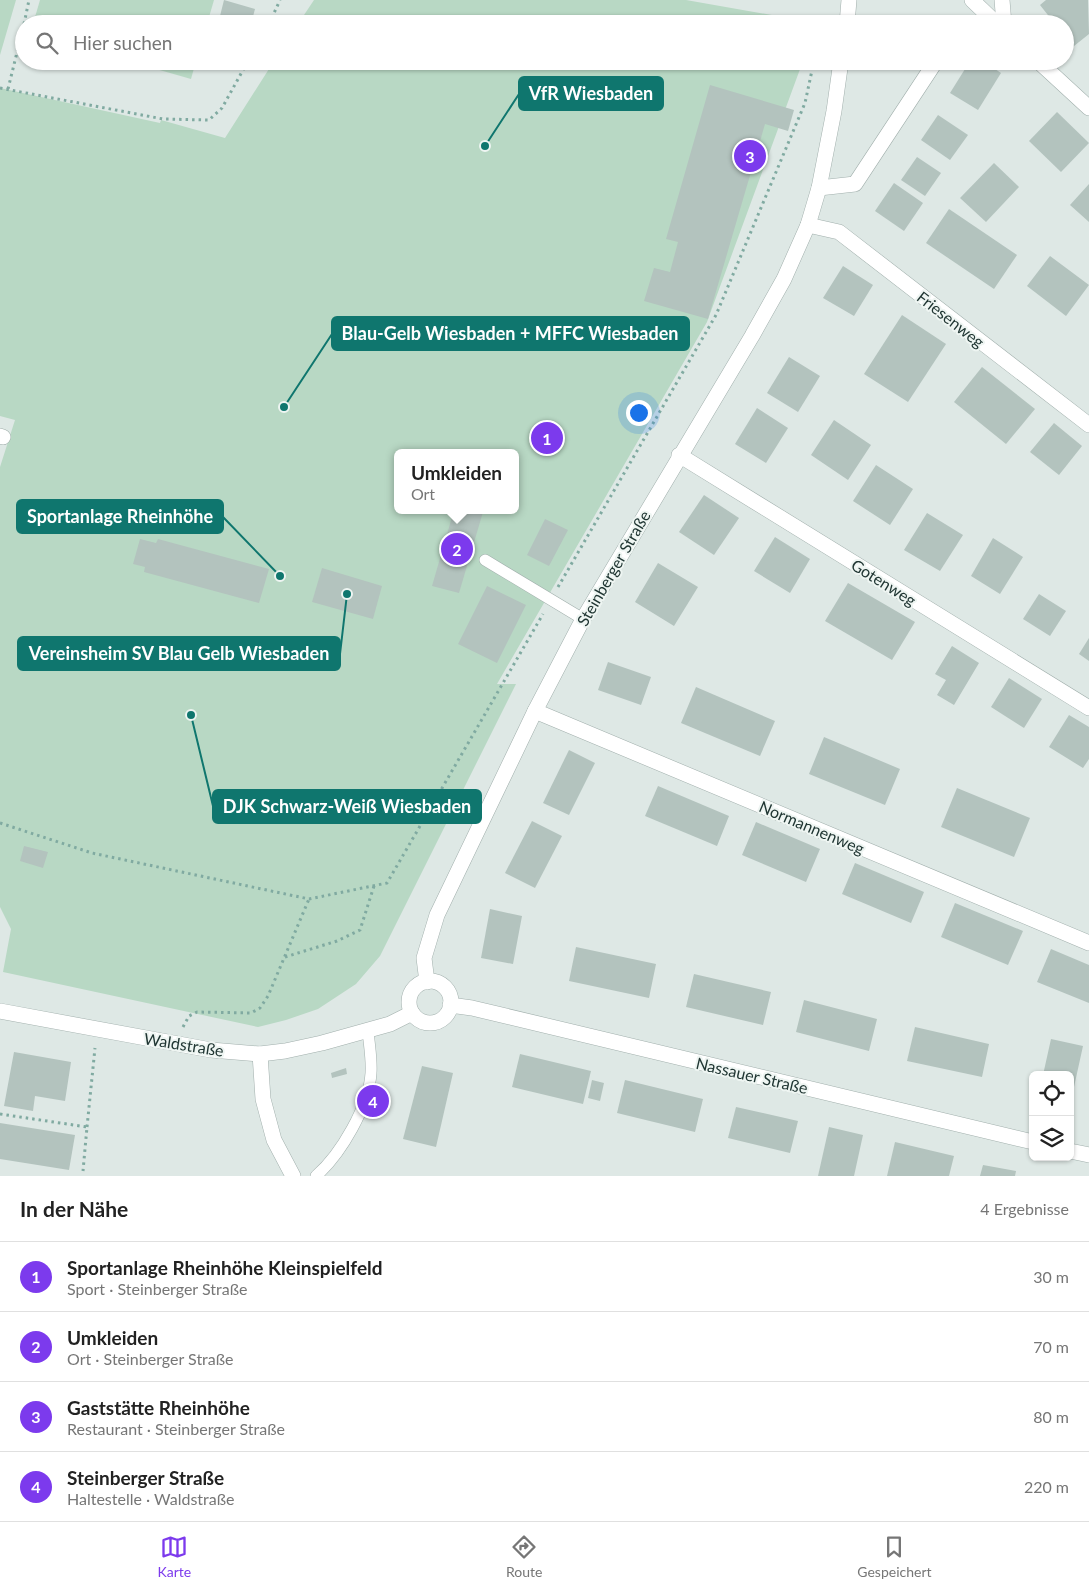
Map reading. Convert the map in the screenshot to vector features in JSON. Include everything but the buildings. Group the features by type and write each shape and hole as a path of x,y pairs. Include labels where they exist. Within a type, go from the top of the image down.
{"street":[{"path":"848,15 849,0"},
{"path":"972,0 988,15"},
{"path":"1002,0 1003,15"},
{"name":"Steinberger Straße","path":"427,982 424,958 437,915 535,711 583,619 784,279 808,225 819,188 840,70"},
{"path":"819,188 855,184 930,70"},
{"path":"1048,70 1089,108"},
{"name":"Friesenweg","path":"808,225 839,232 1089,426"},
{"name":"Gotenweg","path":"679,455 1089,708"},
{"name":"Normannenweg","path":"535,711 1089,943"},
{"path":"427,982 440,984 445,988 451,999 450,1005 445,1017 434,1023 422,1021 412,1013 409,1004 411,994 417,986 427,982"},
{"name":"Nassauer Straße","path":"450,1005 472,1008 1029,1141"},
{"name":"Waldstraße","path":"0,1011 211,1050 260,1054 285,1051 368,1030"},
{"path":"368,1030 390,1024 412,1013"},
{"path":"260,1054 263,1099 274,1140 293,1176"},
{"path":"1074,1152 1089,1155"}],"lane":[{"path":"485,560 583,619"},
{"path":"316,1176 325,1168 342,1146 364,1103 371,1073 368,1030"}],"path":[{"path":"26,15 30,0"},
{"path":"273,15 280,0"},
{"path":"8,89 15,61"},
{"path":"0,88 163,120 209,120 222,108 243,70"},
{"path":"0,823 92,853 309,899 388,883 716,315 805,103 812,70"},
{"path":"284,958 338,941 360,930 374,886"},
{"path":"176,1044 189,1016 196,1012 251,1013 260,1008 268,996 309,899"},
{"path":"84,1171 98,1029"},
{"path":"0,1114 87,1127"}],"green space":[{"path":"0,0 16,0 0,55"},
{"path":"40,0 214,0 210,15 36,15"},
{"path":"314,0 686,0 771,15 304,15"},
{"path":"160,70 194,70 191,79"},
{"path":"268,70 800,70 707,322 497,684 516,684 380,956 356,984 318,1009 258,1027 3,972 11,929 0,907 0,467 15,420 0,416 0,88 160,123 161,120 225,138"}],"place":[{"name":"VfR Wiesbaden","path":"485,146"},
{"name":"Gaststätte Rheinhöhe","path":"750,156"},
{"name":"Blau-Gelb Wiesbaden + MFFC Wiesbaden","path":"284,407"},
{"name":"Sportanlage Rheinhöhe Kleinspielfeld","path":"547,438"},
{"name":"Umkleiden","path":"457,549"},
{"name":"Sportanlage Rheinhöhe","path":"280,576"},
{"name":"Vereinsheim SV Blau Gelb Wiesbaden","path":"347,594"},
{"name":"DJK Schwarz-Weiß Wiesbaden","path":"191,715"},
{"name":"Steinberger Straße","path":"373,1101"}]}
